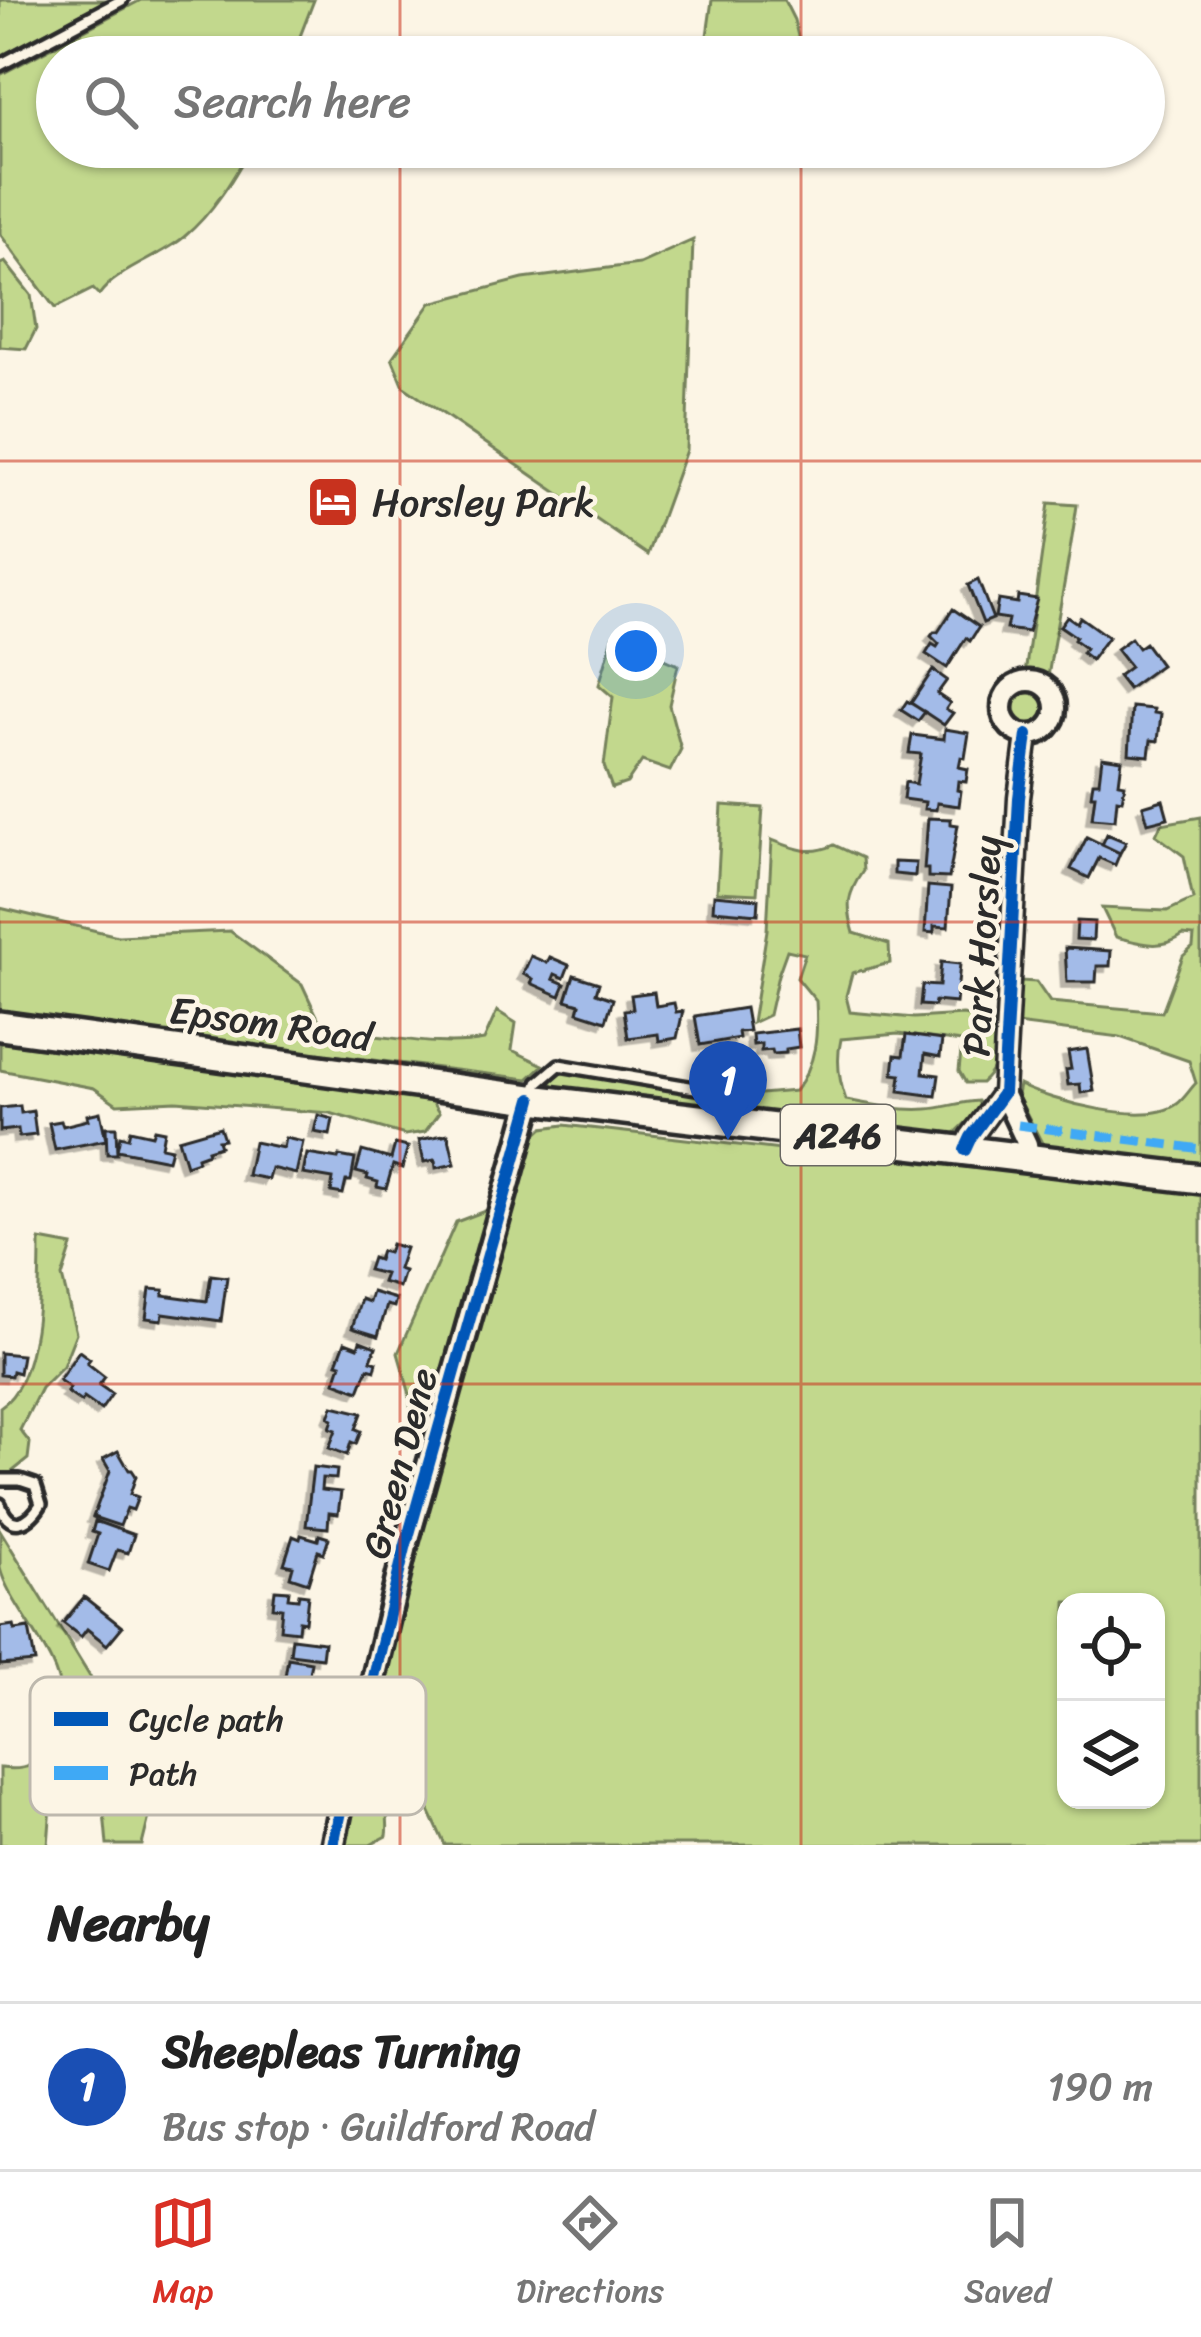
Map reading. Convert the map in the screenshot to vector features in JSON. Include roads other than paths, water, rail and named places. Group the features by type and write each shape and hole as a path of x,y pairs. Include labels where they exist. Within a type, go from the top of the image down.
{"main road":[{"name":"Epsom Road","path":"0,1026 532,1100"},
{"name":"A246","path":"532,1100 1201,1178"}],"street":[{"name":"Park Horsley","path":"1027,735 1019,797 1003,1093 1029,1157"},
{"name":"Park Horsley","path":"965,1150 1003,1093"},
{"name":"Green Dene","path":"374,1677 532,1100"},
{"name":"Green Dene","path":"333,1845 339,1815"}],"lane":[{"path":"54,36 122,0"},
{"path":"0,65 36,46"},
{"path":"532,1100 538,1082 559,1065 733,1091"},
{"path":"0,1480 35,1485 40,1504 23,1523 3,1514 0,1504"}],"place":[{"name":"Horsley Park","path":"333,502"},
{"name":"Sheepleas Turning","path":"728,1140"}]}
